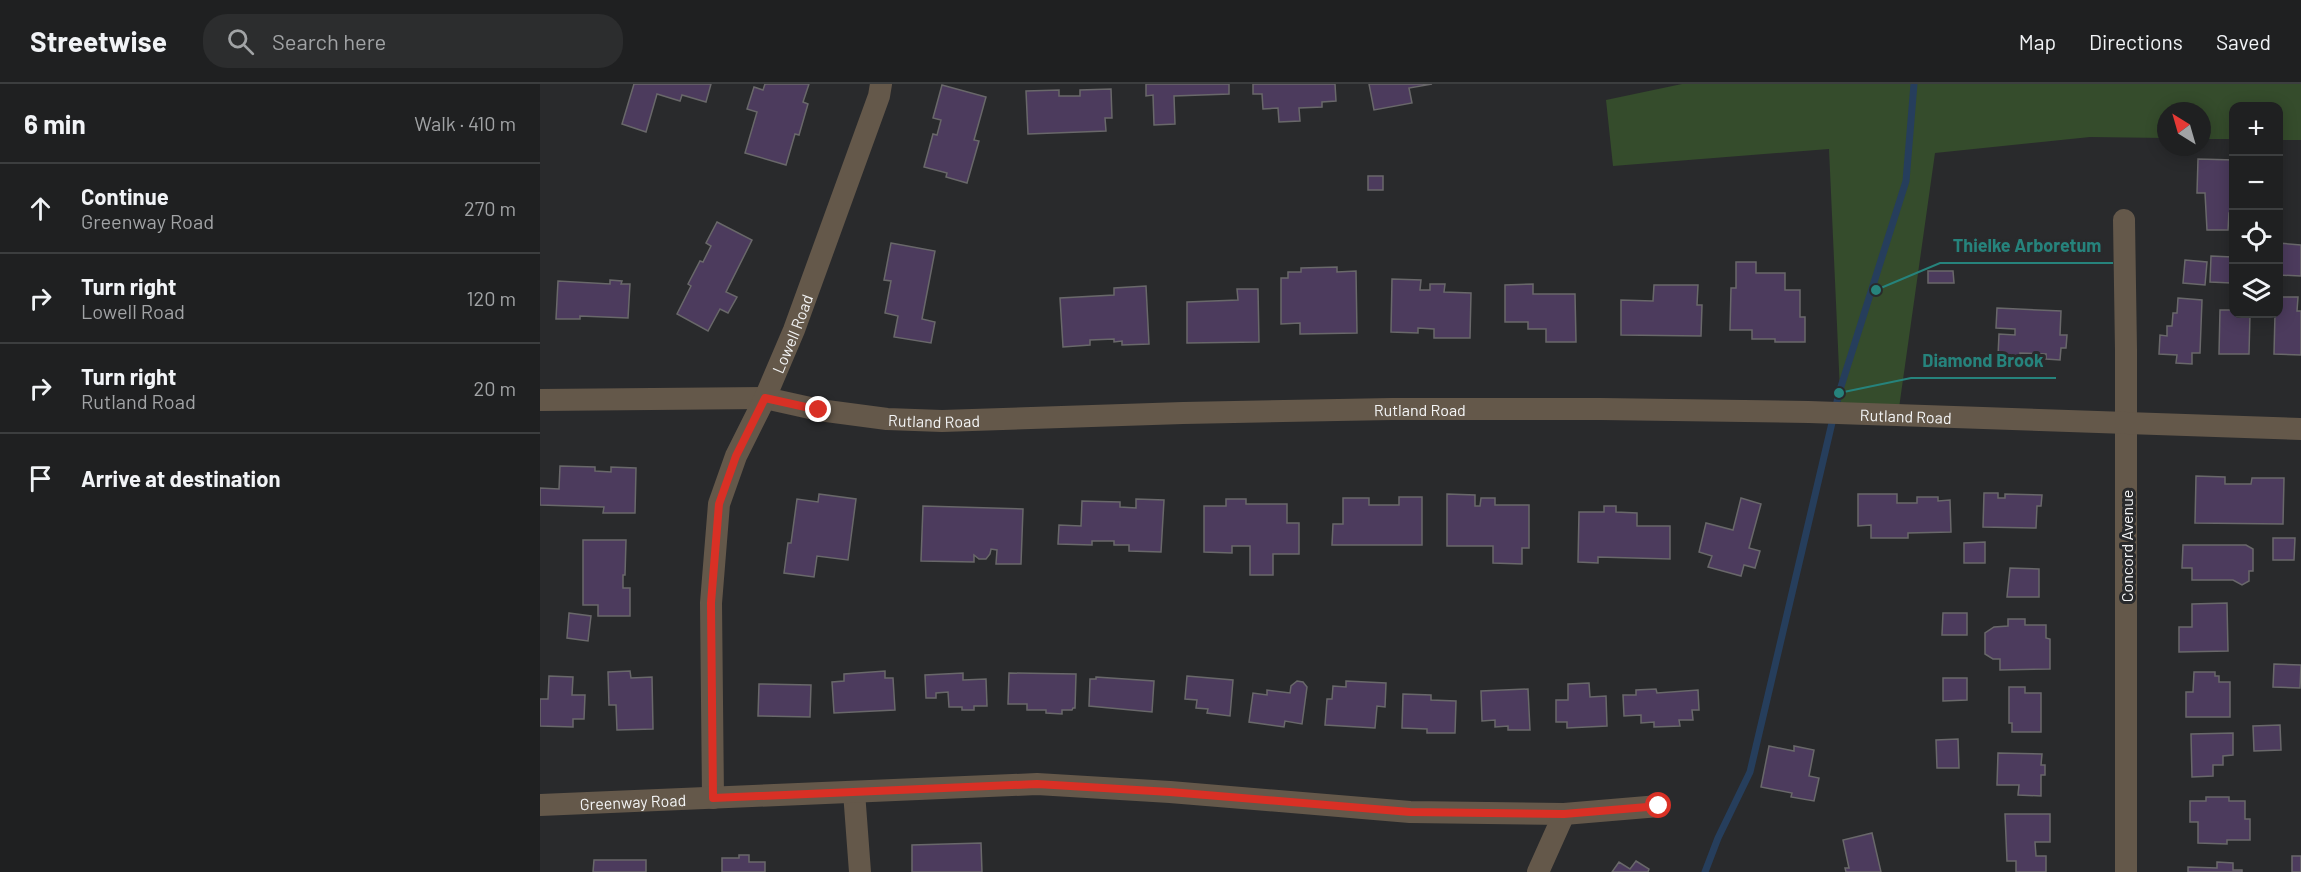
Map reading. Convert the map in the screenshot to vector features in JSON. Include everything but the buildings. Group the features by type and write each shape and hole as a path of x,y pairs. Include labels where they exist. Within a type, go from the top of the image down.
{"street":[{"name":"Lowell Road","path":"713,798 711,603 719,504 736,456 765,398 794,330 879,96 881,84"},
{"name":"Concord Avenue","path":"2124,220 2126,872"},
{"name":"Rutland Road","path":"540,400 765,398 819,410 887,419 942,421 1183,412 1601,408 1809,412 2301,429"},
{"name":"Greenway Road","path":"540,805 1037,784 1170,792 1410,812 1564,814 1659,806"},
{"path":"854,792 860,872"},
{"path":"1538,872 1564,814"}],"green space":[{"path":"1682,84 2301,84 2301,140 2283,140 2283,102 2229,102 2229,139 2211,139 2211,102 2157,102 2157,138 2090,137 1935,153 1898,415 1841,413 1829,149 1613,166 1606,100"}],"waterway":[{"path":"1705,872 1718,838 1750,772 1839,393 1906,181 1914,84"}],"place":[{"name":"Thielke Arboretum","path":"1876,290"},
{"name":"Diamond Brook","path":"1839,393"}],"route":[{"path":"819,410 765,398 736,456 719,504 711,603 713,798 1037,784 1170,792 1410,812 1564,814 1659,806"}]}
